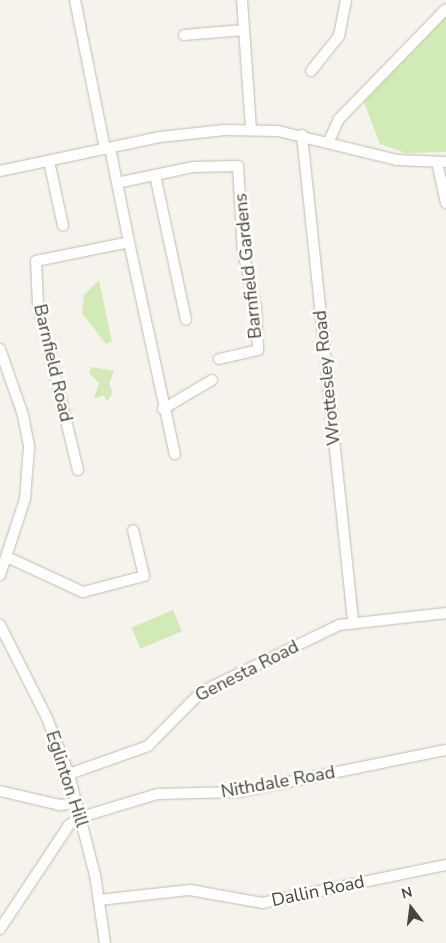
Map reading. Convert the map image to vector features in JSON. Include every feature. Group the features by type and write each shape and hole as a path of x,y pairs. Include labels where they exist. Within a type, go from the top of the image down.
{"street":[{"path":"75,0 117,183 163,409 175,454"},
{"path":"242,0 251,130"},
{"path":"310,71 339,36 346,0"},
{"path":"329,141 339,119 446,9"},
{"path":"184,35 244,30"},
{"path":"0,171 195,132 251,130 302,135 398,160 442,162 446,202"},
{"name":"Wrottesley Road","path":"302,135 353,621"},
{"path":"49,161 63,226"},
{"name":"Barnfield Gardens","path":"117,183 192,167 238,166 243,252 256,307 258,350 219,359"},
{"path":"155,175 186,320"},
{"name":"Barnfield Road","path":"78,470 38,305 36,261 129,242"},
{"path":"0,349 24,415 28,447 25,499 9,558 0,576"},
{"path":"163,409 212,380"},
{"path":"9,558 83,592 144,576 133,530"},
{"name":"Genesta Road","path":"68,774 148,746 202,692 353,621 446,613"},
{"name":"Eglinton Hill","path":"0,625 47,718 68,774 77,803 99,900 105,943"},
{"name":"Nithdale Road","path":"80,816 157,794 238,792 446,750"},
{"path":"0,791 60,805 77,803"},
{"path":"0,929 69,825 80,816"},
{"name":"Dallin Road","path":"99,900 190,890 262,903 446,865"}],"green space":[{"path":"446,17 446,152 406,153 380,144 364,102"},
{"path":"99,280 112,342 106,344 82,313 84,295"},
{"path":"91,367 114,371 109,384 113,393 107,401 103,395 94,399 99,383 89,373"},
{"path":"173,610 182,631 141,649 132,628"}]}
